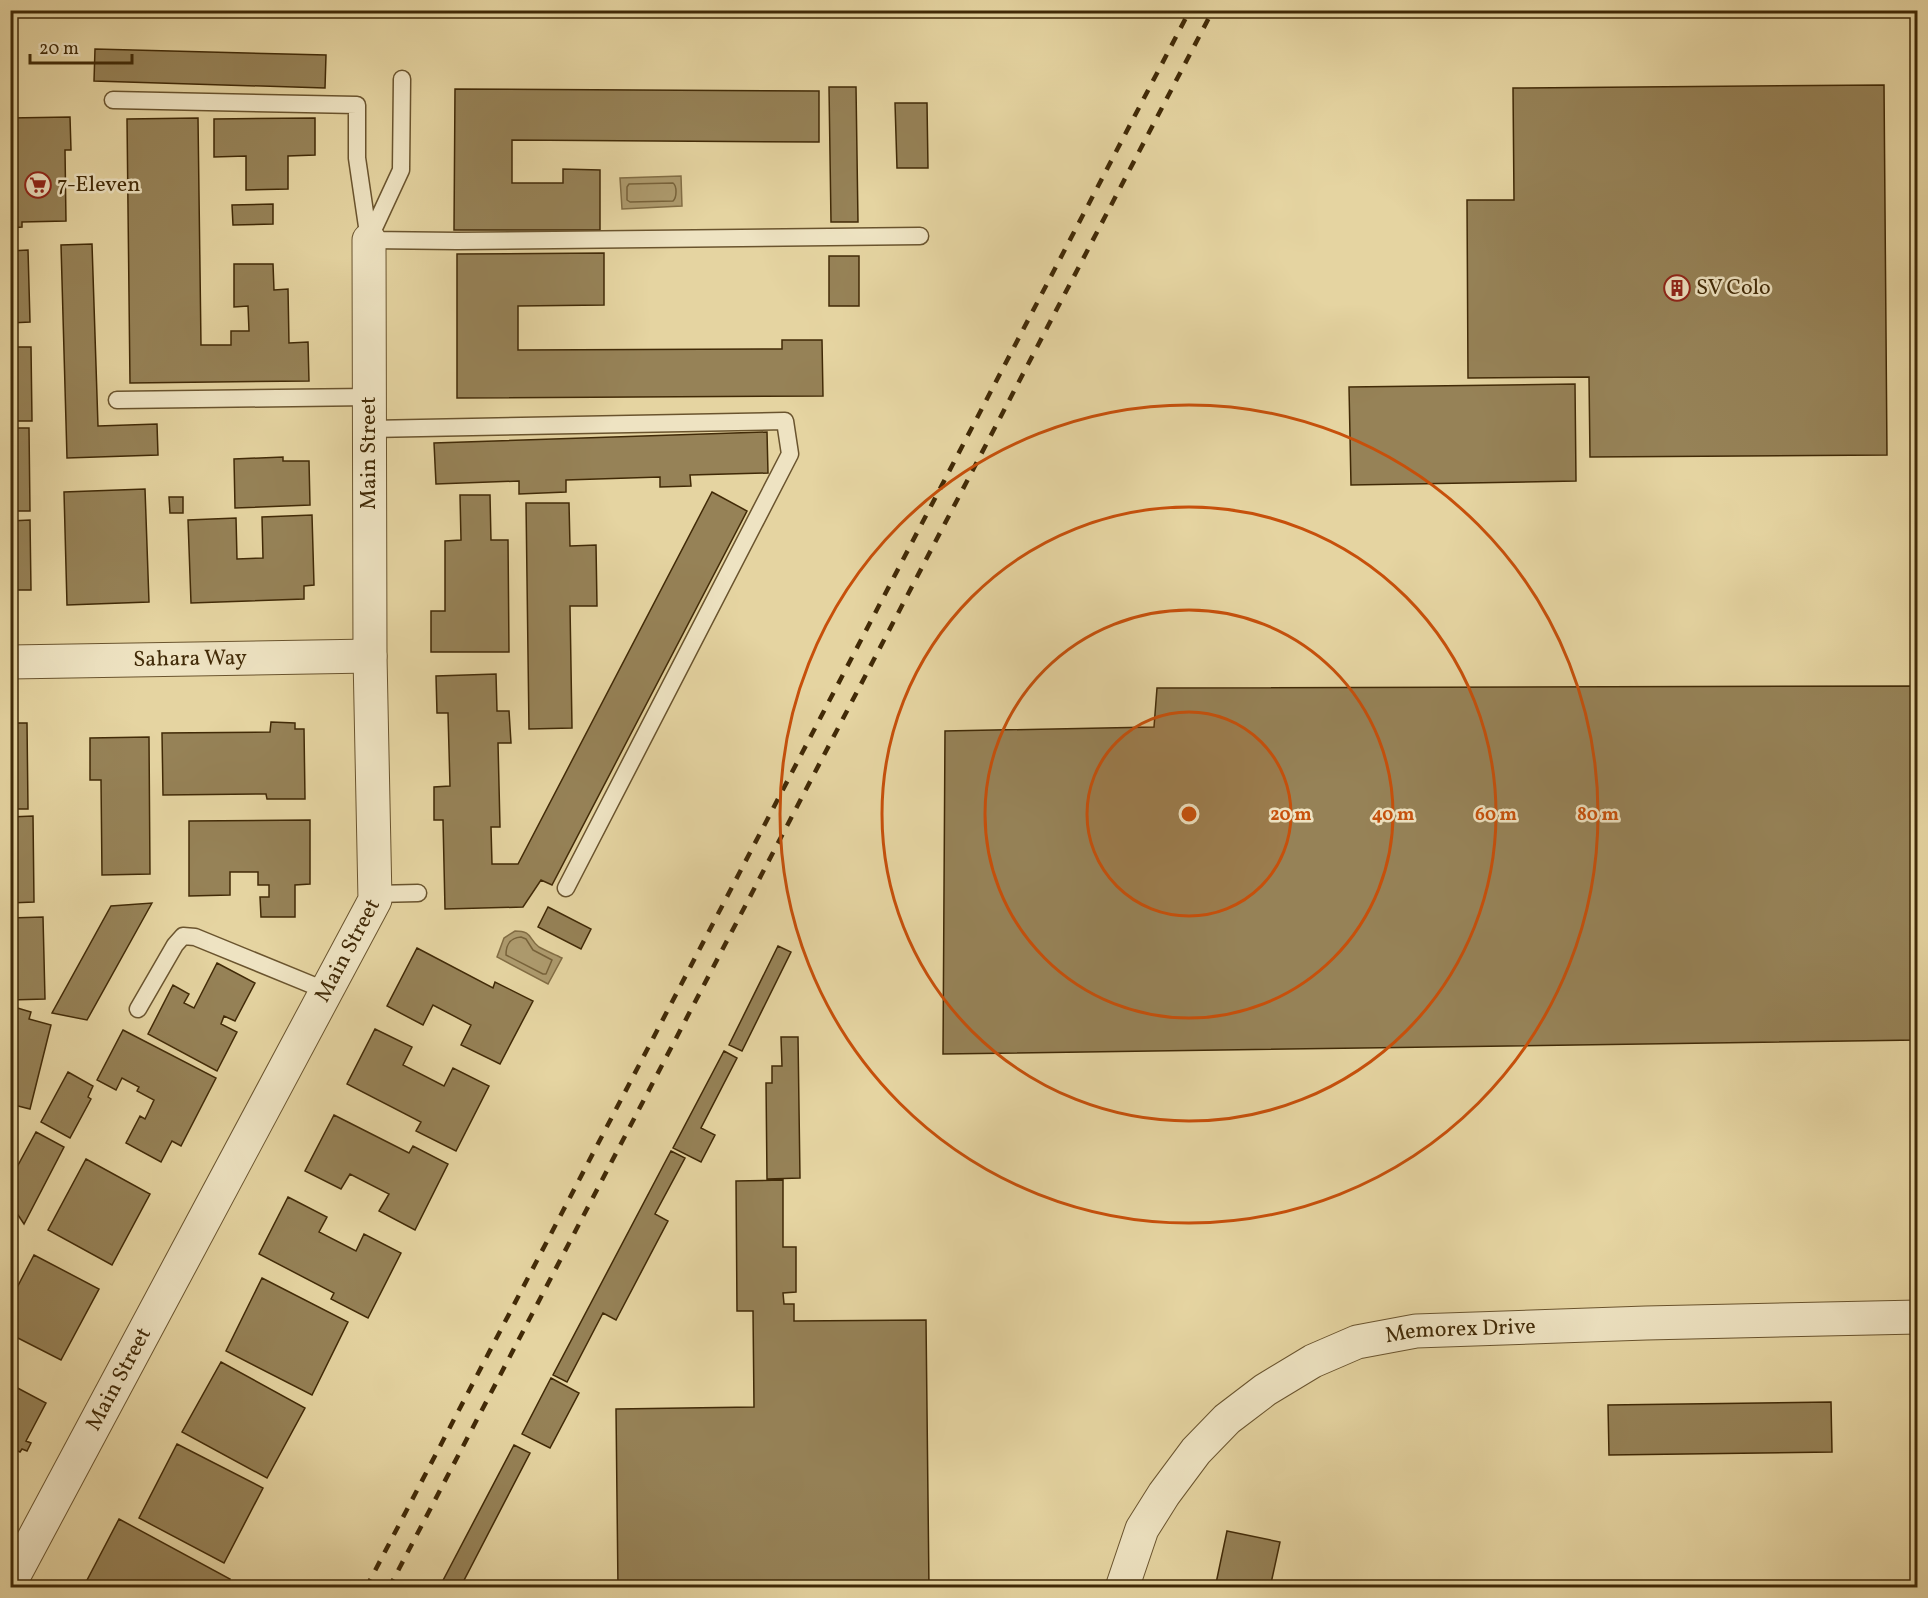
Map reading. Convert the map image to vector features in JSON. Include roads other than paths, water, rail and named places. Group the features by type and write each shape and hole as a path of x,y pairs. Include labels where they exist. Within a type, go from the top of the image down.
{"street":[{"name":"Main Street","path":"10,1583 375,900 370,656 369,240"},
{"name":"Sahara Way","path":"10,662 370,656"},
{"name":"Memorex Drive","path":"1122,1587 1142,1529 1164,1494 1196,1451 1227,1419 1265,1390 1313,1361 1357,1342 1416,1331 1917,1317"}],"lane":[{"path":"369,240 401,170 402,79"},
{"path":"113,100 357,105 357,158 369,240"},
{"path":"369,240 920,236"},
{"path":"117,400 370,397"},
{"path":"370,429 785,422 790,454 566,888"},
{"path":"375,894 418,893"},
{"path":"138,1009 175,945 183,936 195,937 327,991"}],"water":[{"path":"681,176 682,206 622,209 620,178"},
{"path":"515,931 525,932 539,947 562,958 548,984 497,957 504,938"}],"railway":[{"path":"366,1588 1190,10"},
{"path":"389,1588 1213,10"}],"place":[{"name":"7-Eleven","path":"38,185"},
{"name":"SV Colo","path":"1677,288"}]}
